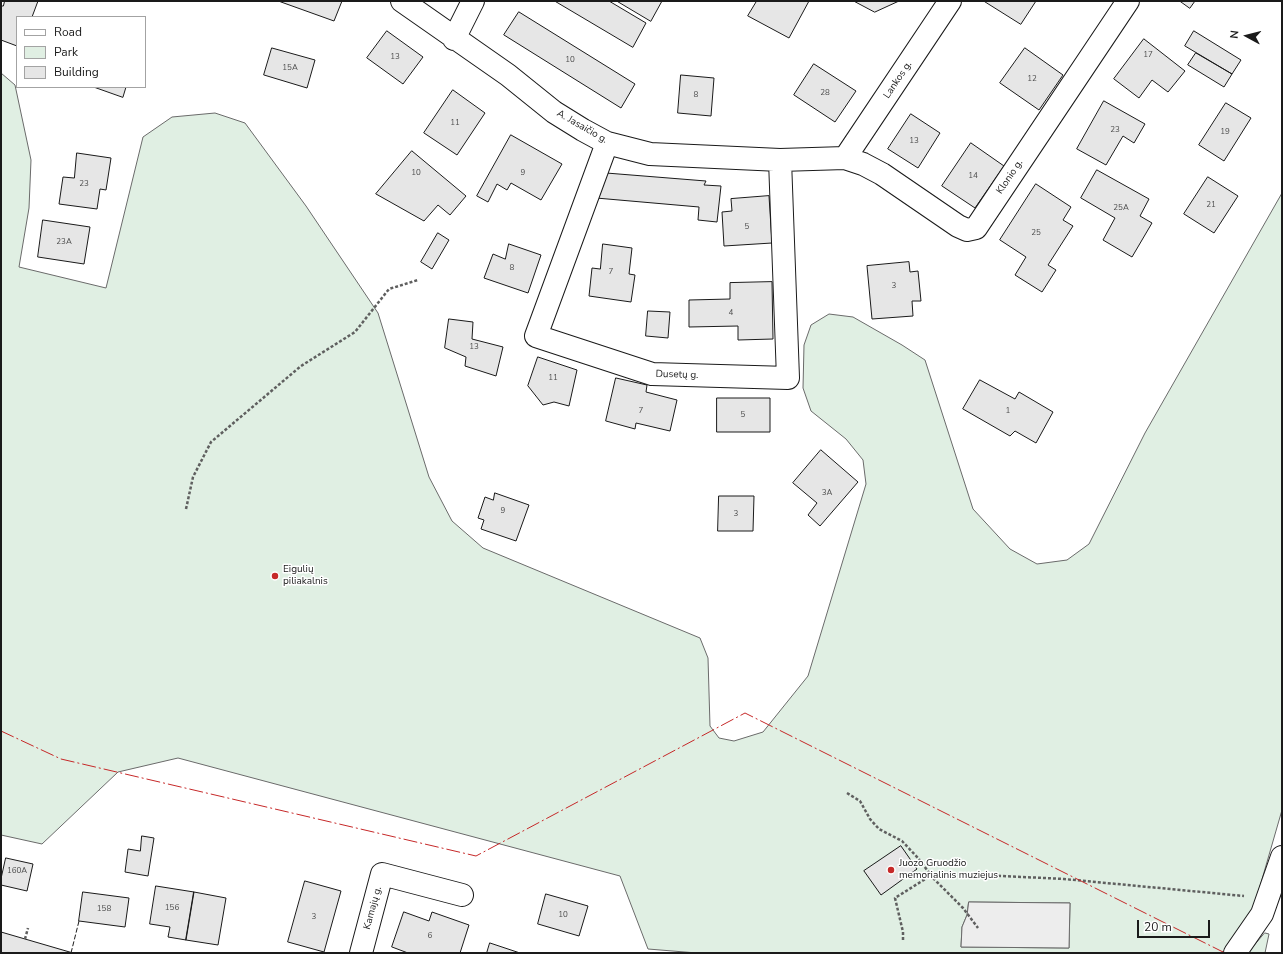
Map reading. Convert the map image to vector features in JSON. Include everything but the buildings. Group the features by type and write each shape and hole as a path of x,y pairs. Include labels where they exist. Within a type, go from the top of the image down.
{"street":[{"name":"A. Jasaičio g.","path":"402,1 454,39 508,75 554,112 607,143 650,154 780,160 845,158"},
{"path":"454,39 473,1"},
{"name":"Lankos g.","path":"845,158 950,1"},
{"name":"Klonio g.","path":"845,158 863,164 882,174 958,226 967,230 976,228 1128,1"},
{"name":"Dusetų g.","path":"607,143 536,336 652,374 788,378 780,160"},
{"path":"1235,953 1262,914 1282,857"},
{"name":"Kamajų g.","path":"361,953 382,874 462,895"}],"path":[{"path":"186,509 193,477 211,442 301,366 355,332 389,289 418,280"},
{"path":"847,793 860,801 870,819 878,829 902,840 932,877 963,908 978,928"},
{"path":"903,940 895,898 942,873 1064,879 1249,896"},
{"path":"25,939 28,928"}],"green space":[{"path":"1,73 15,85 31,160 29,208 19,267 106,288 143,137 172,117 215,113 245,123 306,206 378,313 429,477 452,521 483,548 700,638 708,658 710,726 719,738 734,741 763,732 808,676 866,484 863,460 846,439 811,411 803,388 804,345 811,325 829,314 853,317 925,360 973,509 1010,549 1037,564 1067,560 1089,544 1145,433 1282,193 1282,810 1252,914 1233,944 1221,953 697,953 648,949 620,876 178,758 118,772 42,844 1,835","holes":["969,902 1070,903 1069,948 961,947 962,927 967,915"]},
{"path":"1265,933 1269,934 1265,953 1248,953"}],"shaded area":[{"path":"969,902 1070,903 1069,948 961,947 962,927 967,915"}],"fence":[{"path":"71,953 79,921"}],"power":[{"path":"1,731 61,759 476,856 745,713 1225,953"}],"place":[{"name":"Eigulių piliakalnis","path":"275,576"},
{"name":"Juozo Gruodžio memorialinis muziejus","path":"891,870"}]}
